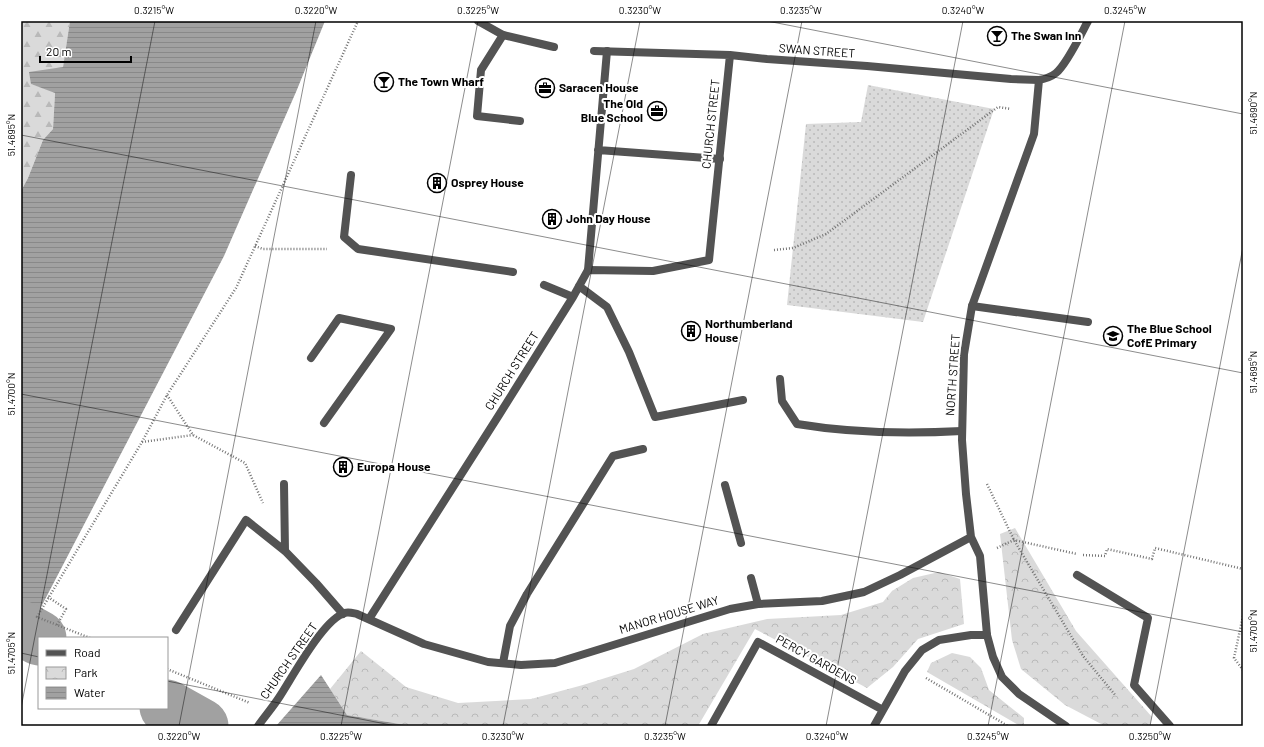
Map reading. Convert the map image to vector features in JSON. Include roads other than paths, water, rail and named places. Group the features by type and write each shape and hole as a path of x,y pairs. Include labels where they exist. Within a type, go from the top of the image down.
{"street":[{"path":"478,21 503,35 554,46"},
{"path":"1039,80 1048,78 1057,73 1088,21"},
{"path":"503,35 481,70 477,116 520,121"},
{"name":"SWAN STREET","path":"594,51 730,55 1011,79 1039,80"},
{"path":"588,270 606,51"},
{"name":"CHURCH STREET","path":"369,619 573,297 588,270 653,271 709,260 730,55"},
{"name":"NORTH STREET","path":"1039,80 1034,134 972,306 964,354 962,431 966,494 971,537 980,556 987,635 993,657 1002,677 1019,694 1066,726"},
{"path":"598,150 720,159"},
{"path":"351,175 344,237 358,249 514,272"},
{"path":"544,285 573,297"},
{"path":"579,286 607,308 629,352 655,417 743,400"},
{"path":"972,306 1088,322"},
{"path":"311,358 339,318 391,329 324,423"},
{"path":"780,379 782,401 797,424 825,429 922,433 962,431"},
{"path":"503,663 510,626 527,594 614,456 643,449"},
{"path":"284,484 285,550"},
{"path":"725,485 741,543"},
{"path":"176,630 246,520 285,550 316,583 342,614 349,612 369,619"},
{"name":"MANOR HOUSE WAY","path":"369,619 424,644 488,662 521,665 555,663 730,609 758,604 822,601 864,592 900,575 971,537"},
{"path":"1077,575 1148,618 1134,685 1170,726"},
{"path":"751,578 758,604"},
{"name":"CHURCH STREET","path":"258,726 279,697 311,647 335,618 342,614"},
{"path":"874,726 909,666 922,650 939,640 971,635 987,635"},
{"name":"PERCY GARDENS","path":"711,726 758,642 883,710"}],"water":[{"path":"70,21 325,21 296,92 224,256 39,611 21,639 21,191 28,178 43,140 53,129 55,93 31,84 29,72 63,67"},
{"path":"321,675 347,715 411,726 276,726"}],"waterway":[{"path":"21,628 38,637"},
{"path":"168,708 201,726"}],"place":[{"name":"The Swan Inn","path":"997,36"},
{"name":"The Town Wharf","path":"384,82"},
{"name":"Saracen House","path":"545,88"},
{"name":"The Old Blue School","path":"657,111"},
{"name":"Osprey House","path":"437,183"},
{"name":"John Day House","path":"552,219"},
{"name":"Northumberland House","path":"691,331"},
{"name":"The Blue School CofE Primary","path":"1113,336"},
{"name":"Europa House","path":"343,467"}]}
